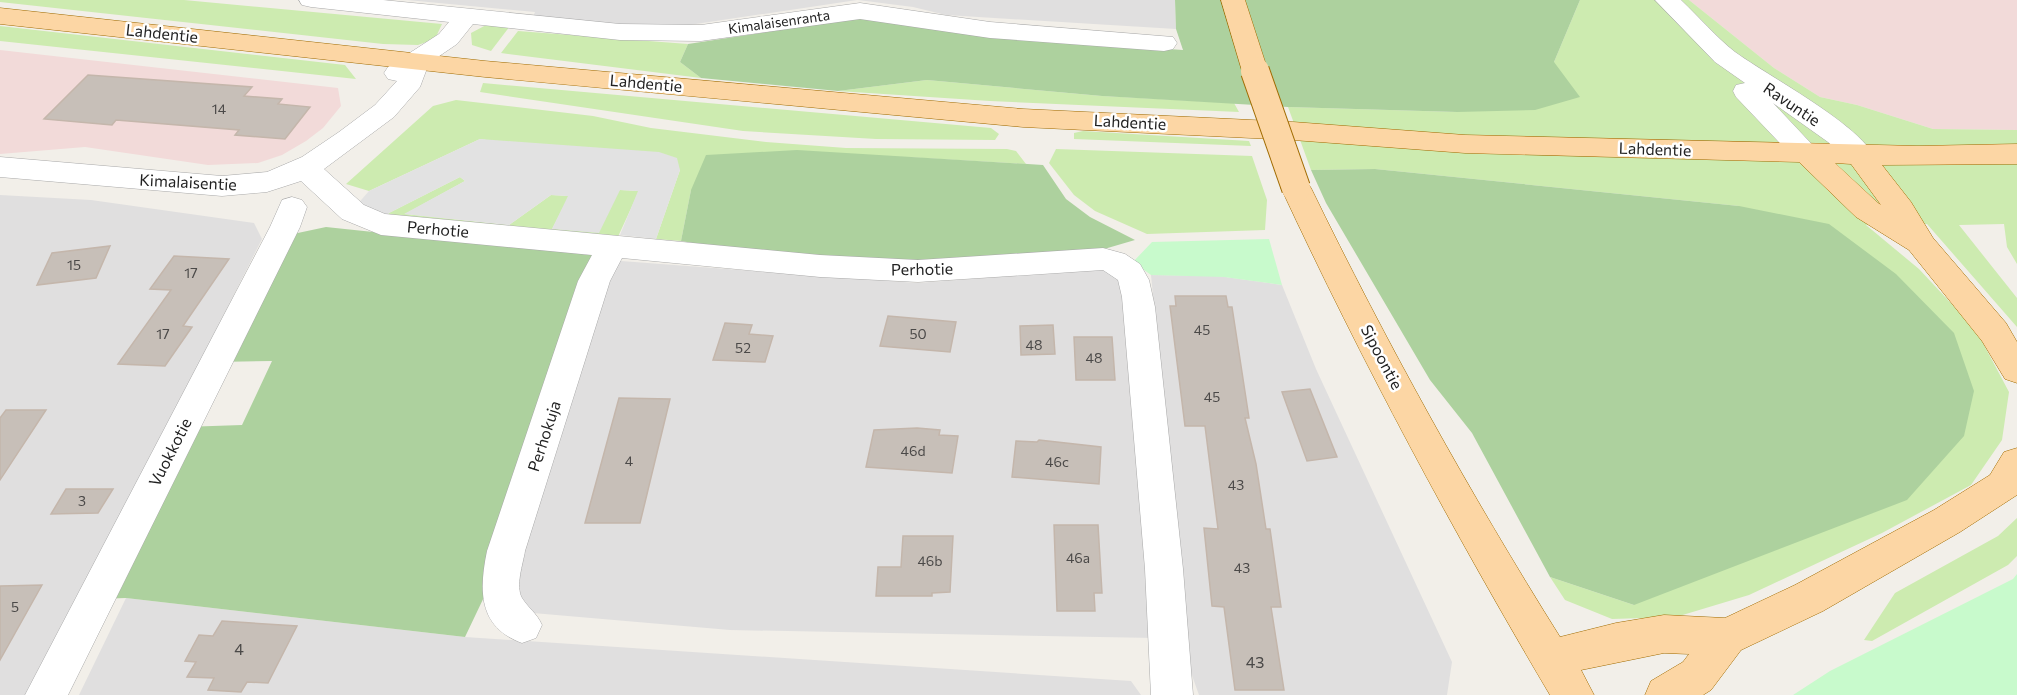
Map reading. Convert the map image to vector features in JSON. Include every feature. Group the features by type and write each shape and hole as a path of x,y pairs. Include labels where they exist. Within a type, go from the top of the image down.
{"main road":[{"name":"Sipoontie","path":"1233,0 1296,188 1350,298 1439,464 1550,659 1573,695"},
{"name":"Lahdentie","path":"0,16 417,61 1023,118 1293,131 1465,144 1848,144 2017,138"},
{"path":"1798,144 1867,210 1922,246"},
{"name":"Lahdentie","path":"1848,144 2017,154"},
{"path":"1848,144 1900,209 1922,246 1994,332 2017,370"},
{"path":"1666,695 1697,676 1727,637 1809,598 1947,521 2003,486 2017,463"},
{"path":"1550,659 1616,642 1664,634 1727,637"}],"street":[{"name":"Kimalaisenranta","path":"311,0 465,18 620,32 701,33 860,12 990,30 1164,43"},
{"name":"Ravuntie","path":"1667,0 1724,56 1848,144"},
{"path":"417,61 448,39 465,18"},
{"name":"Ravuntie","path":"1724,56 1751,99 1798,144"},
{"name":"Kimalaisentie","path":"0,167 222,186 256,184 306,169 393,104 406,88 417,61"},
{"name":"Perhotie","path":"306,169 353,212 381,224 820,266 918,271 1103,259 1120,262 1129,270 1136,286 1140,318 1164,569 1172,695"},
{"name":"Vuokkotie","path":"46,695 285,227 292,207"},
{"name":"Perhokuja","path":"522,625 507,612 499,594 506,551 594,281 613,245"}],"shaded area":[{"path":"407,0 857,0 669,28 532,20 535,12"},
{"path":"858,0 1175,0 1176,29 946,15 913,7"},
{"path":"1689,0 2017,0 2017,130 1933,129 1857,105 1820,97 1774,68"},
{"path":"0,50 338,88 341,106 323,128 306,141 282,155 258,163 208,165 85,147 0,154"},
{"path":"480,139 659,152 677,158 680,170 656,239 620,235 638,191 620,190 599,233 552,229 568,196 551,195 509,225 404,214 465,181 460,177 389,213 384,219 355,207 369,191"},
{"path":"0,195 91,200 254,223 262,239 32,695 0,695"},
{"path":"621,261 917,283 1108,269 1129,292 1155,638 730,630 533,613 520,600 517,555 603,280"},
{"path":"1151,275 1218,276 1282,285 1316,369 1452,662 1447,695 1199,695 1189,667"},
{"path":"126,598 465,637 1131,681 1141,695 79,695"}],"green space":[{"path":"0,0 184,0 442,24 435,39 418,45 383,44 0,2"},
{"path":"1175,0 1580,0 1554,62 1580,97 1535,110 1457,112 1288,107 1102,96 927,80 838,91 701,78 680,62 688,44 860,18 987,37 1183,50 1176,29"},
{"path":"1580,0 1689,0 1774,68 1820,97 1857,105 1933,129 2017,130 2017,264 2007,247 2004,224 1959,225 2017,298 2017,327 1927,224 1866,225 1919,269 1976,330 2009,392 2002,440 1971,485 1882,533 1749,595 1676,617 1612,619 1565,600 1550,577 1634,605 1739,206 1375,169 1311,170 1288,107 1457,112 1554,62"},
{"path":"488,24 510,26 491,51 472,45 471,33"},
{"path":"0,26 345,65 356,79 0,41"},
{"path":"518,31 688,44 680,62 701,78 501,53"},
{"path":"927,80 1102,96 1234,103 1239,112 990,101 838,91"},
{"path":"483,83 991,128 999,134 995,140 876,139 743,131 480,92"},
{"path":"456,100 593,116 651,128 766,142 846,148 1007,149 1016,151 1026,164 905,157 691,190 681,241 656,239 680,170 480,139 369,191 346,184 433,106"},
{"path":"1083,131 1249,141 1251,146 1074,139 1074,133"},
{"path":"1056,149 1252,156 1267,200 1265,230 1147,234 1095,211 1074,195 1049,163"},
{"path":"797,150 1043,165 1066,199 1090,217 1135,240 1094,252 909,264 729,249 681,241 691,190 706,155"},
{"path":"1375,169 1739,206 1829,224 1896,274 1954,333 1974,391 1964,436 1907,500 1634,605 1550,577 1472,433 1430,380 1326,203 1311,170"},
{"path":"460,177 465,181 405,214 509,225 551,195 569,196 552,229 620,190 639,191 616,241 384,219 389,213"},
{"path":"326,227 601,256 506,551 465,637 126,598 95,599 183,427 242,425 272,361 216,362 279,237"},
{"path":"1269,239 1282,285 1224,277 1151,275 1133,262 1152,242"},
{"path":"2017,518 2017,556 2008,565 1872,641 1864,640 1895,593 1998,536"},
{"path":"2017,574 2017,695 1793,695 1830,671 2013,579"}],"building":[{"path":"88,75 252,87 244,96 282,99 278,104 310,107 285,139 235,135 239,130 116,120 112,125 44,119"},
{"path":"110,246 96,278 37,285 52,253"},
{"path":"174,256 229,259 183,326 192,327 165,366 118,364 171,290 150,289"},
{"path":"1175,296 1226,296 1228,307 1232,307 1249,418 1245,418 1256,464 1266,529 1270,529 1281,607 1271,607 1284,690 1235,690 1224,607 1212,606 1204,528 1218,529 1205,426 1185,426 1170,306 1176,306"},
{"path":"888,316 956,322 950,352 880,346"},
{"path":"725,323 752,325 749,334 773,336 765,362 713,360"},
{"path":"1053,325 1055,354 1021,355 1020,326"},
{"path":"1074,337 1112,337 1115,380 1076,380"},
{"path":"1310,389 1337,457 1307,461 1282,392"},
{"path":"619,398 670,399 640,523 585,523"},
{"path":"6,410 46,410 0,480 0,418"},
{"path":"917,428 940,430 939,435 958,436 952,473 866,467 874,430"},
{"path":"1039,440 1101,447 1099,484 1012,477 1016,441 1037,442"},
{"path":"66,489 113,489 98,513 51,514"},
{"path":"1054,525 1098,525 1102,593 1094,593 1095,611 1057,611"},
{"path":"903,536 953,536 950,592 932,593 932,596 876,596 878,567 901,567"},
{"path":"42,585 0,660 0,586"},
{"path":"222,621 297,626 268,683 247,682 241,692 208,690 214,678 187,677 196,662 185,661 199,635 213,636"}]}
